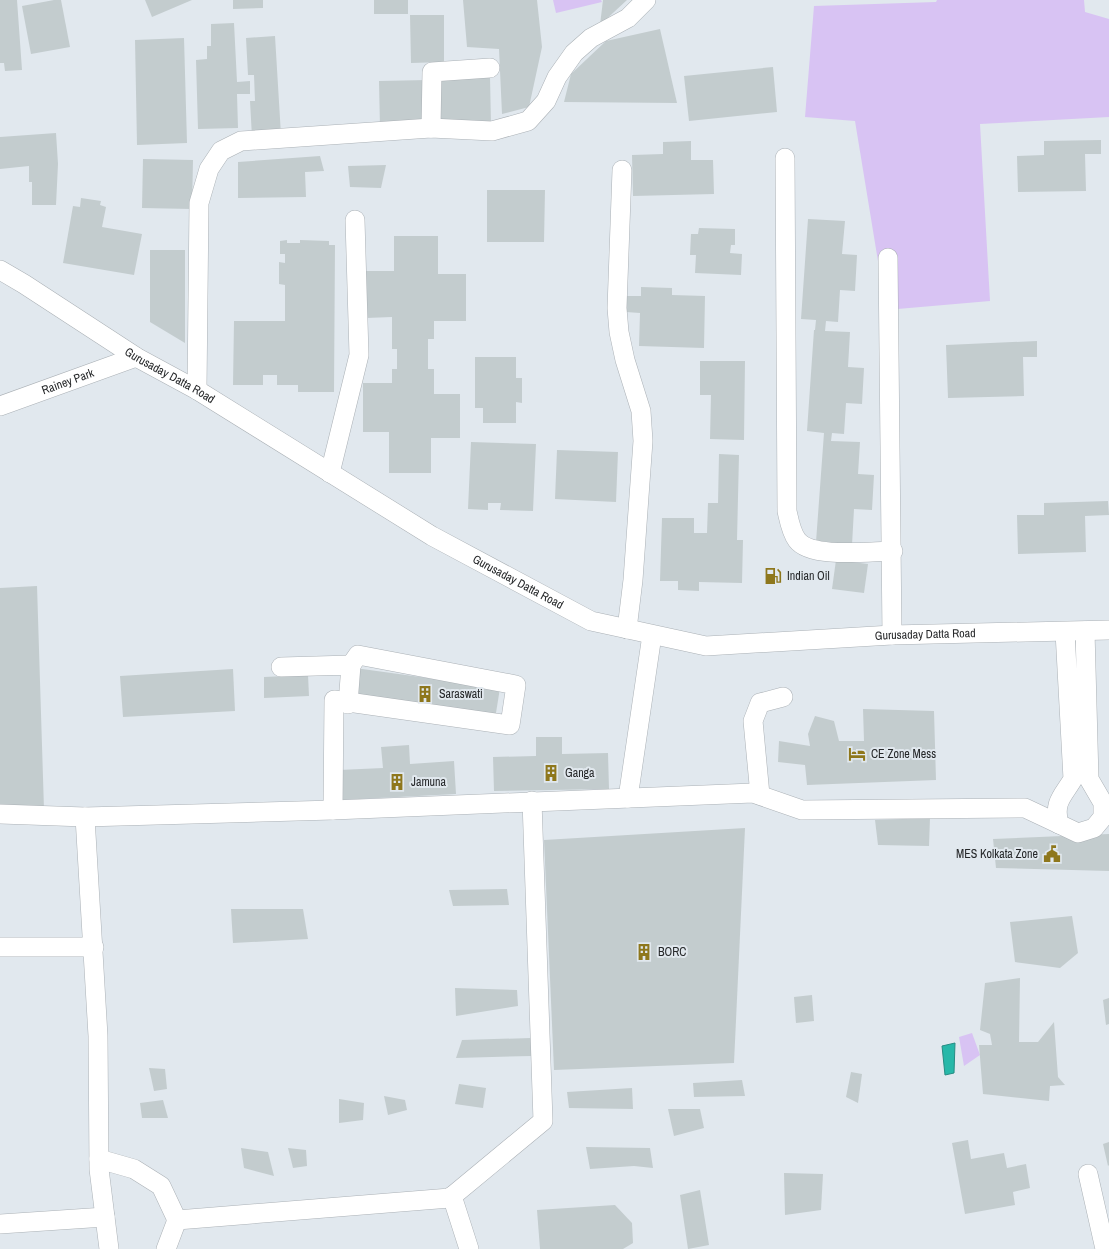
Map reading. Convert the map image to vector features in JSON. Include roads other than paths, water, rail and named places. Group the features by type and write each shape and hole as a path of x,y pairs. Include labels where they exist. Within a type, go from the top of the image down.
{"street":[{"path":"197,390 198,203 209,169 221,151 241,141 431,128 492,131 528,121 546,101 557,77 574,53 591,38 628,18 646,0"},
{"path":"431,128 432,72 490,68"},
{"path":"785,158 787,511 790,522 798,542 815,551 893,551"},
{"path":"622,170 617,308 619,332 625,360 641,411 643,441 633,580 627,629"},
{"path":"330,473 359,355 355,220"},
{"path":"888,258 893,551 892,635"},
{"name":"Gurusaday Datta Road","path":"0,270 136,357 197,390 432,536 591,621 706,646 892,635 1109,630"},
{"name":"Rainey Park","path":"0,406 136,357"},
{"path":"0,814 84,817 333,810 753,794 802,810 1025,808 1078,833 1094,828 1104,817 1103,803 1089,779 1084,631"},
{"path":"1059,824 1057,815 1060,796 1073,779 1065,632"},
{"path":"628,798 652,635"},
{"path":"333,810 334,700 348,704 510,726 516,685 358,655 352,665 348,704"},
{"path":"281,667 352,665"},
{"path":"760,796 753,721 760,703 782,697"},
{"path":"177,1220 450,1198 543,1122 532,802"},
{"path":"84,817 94,946 98,1036 99,1159 109,1249"},
{"path":"0,947 94,946"},
{"path":"99,1159 134,1170 161,1186 177,1220 166,1249"},
{"path":"1088,1174 1106,1244"},
{"path":"452,1196 470,1249"},
{"path":"0,1224 105,1217"}],"place":[{"name":"Indian Oil","path":"773,576"},
{"name":"Saraswati","path":"425,694"},
{"name":"CE Zone Mess","path":"857,754"},
{"name":"Ganga","path":"551,773"},
{"name":"Jamuna","path":"397,782"},
{"name":"MES Kolkata Zone","path":"1052,854"},
{"name":"BORC","path":"644,952"}]}
